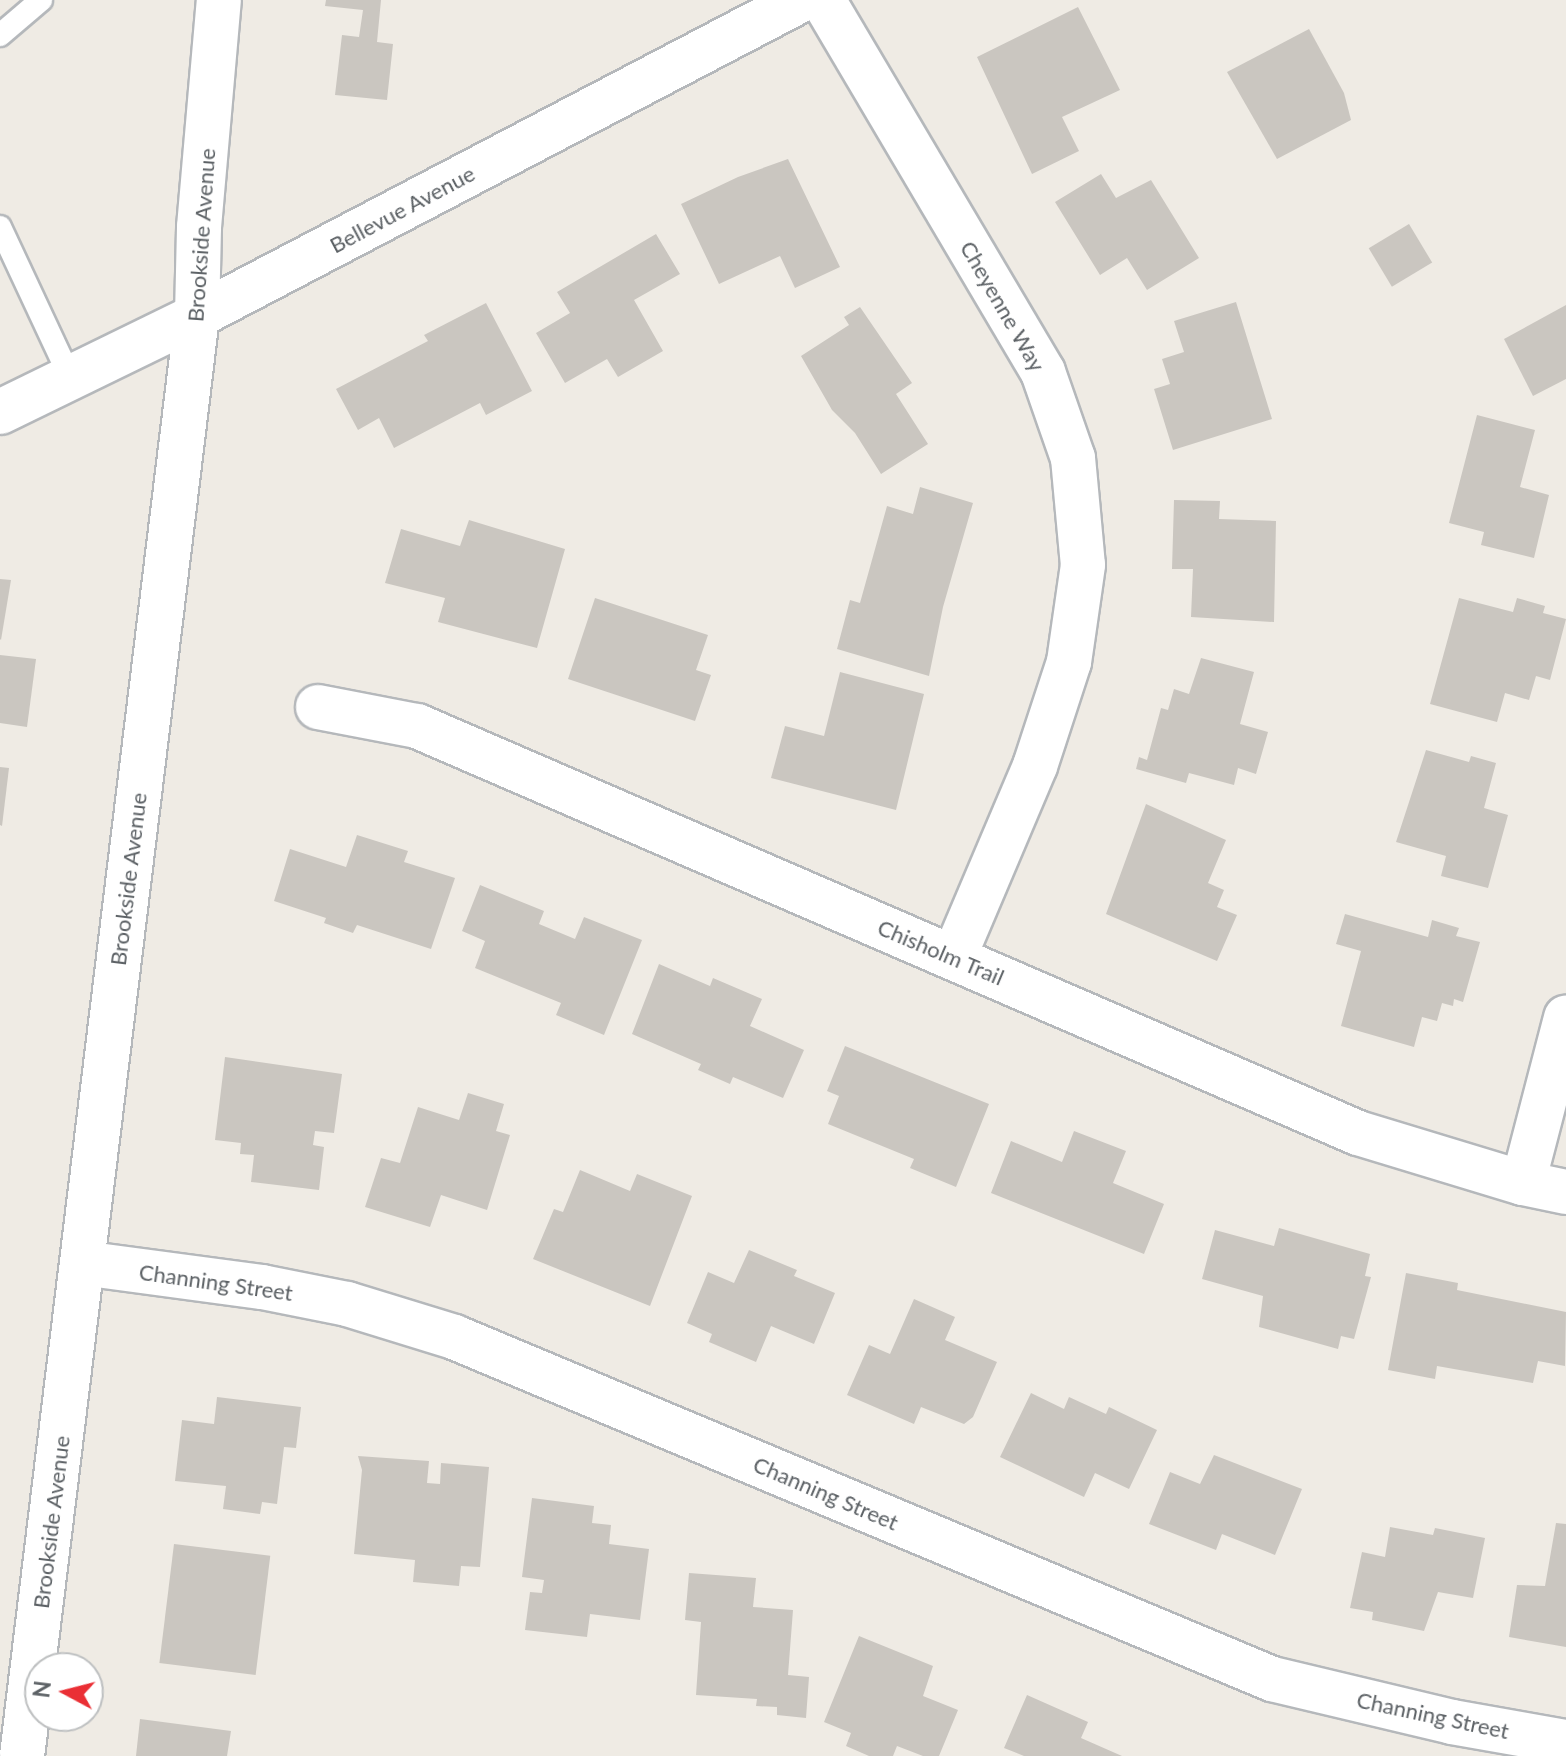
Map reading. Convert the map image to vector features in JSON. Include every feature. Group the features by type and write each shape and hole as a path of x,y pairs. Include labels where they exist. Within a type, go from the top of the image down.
{"street":[{"name":"Brookside Avenue","path":"22,1756 197,316 199,227 219,0"},
{"name":"Bellevue Avenue","path":"0,412 197,316 801,0"},
{"name":"Cheyenne Way","path":"823,0 1043,372 1073,458 1083,565 1069,662 1035,766 954,957"},
{"name":"Chisholm Trail","path":"318,707 417,726 1358,1133 1523,1183 1566,1192"},
{"path":"1523,1183 1566,1018"},
{"name":"Channing Street","path":"82,1263 305,1295 347,1304 454,1337 1272,1679 1452,1722 1566,1742"}],"lane":[{"path":"0,35 41,0"},
{"path":"0,227 70,377"}],"building":[{"path":"326,0 381,0 377,42 393,44 387,100 335,95 342,35 359,37 363,10 325,6"},
{"path":"1078,7 1120,90 1062,117 1079,151 1032,174 977,57"},
{"path":"1309,29 1344,93 1351,120 1277,159 1227,72"},
{"path":"788,159 840,267 795,288 780,256 719,284 681,204 738,177"},
{"path":"1101,174 1116,198 1151,180 1199,258 1147,290 1127,258 1100,275 1055,202"},
{"path":"1409,224 1432,263 1392,287 1369,248"},
{"path":"656,234 680,274 634,300 663,351 618,377 607,359 565,383 536,333 570,313 557,292"},
{"path":"1236,302 1272,419 1173,450 1154,389 1170,384 1162,359 1184,352 1174,321"},
{"path":"486,303 532,391 486,415 480,403 394,448 379,418 358,430 336,389 428,341 424,335"},
{"path":"1566,305 1566,379 1533,396 1504,339"},
{"path":"860,307 912,383 896,394 928,444 881,474 855,433 832,410 801,356 849,325 844,317"},
{"path":"1477,415 1535,430 1520,487 1549,495 1534,558 1481,545 1484,532 1449,523"},
{"path":"920,487 973,503 943,607 929,676 837,649 850,600 860,603 887,506 913,514"},
{"path":"1174,500 1220,501 1219,519 1276,521 1274,622 1191,617 1193,569 1172,569"},
{"path":"469,520 565,549 537,648 438,622 445,598 385,583 401,529 460,546"},
{"path":"0,579 11,580 1,640 0,639"},
{"path":"595,598 708,635 696,670 711,675 695,721 568,679"},
{"path":"1459,598 1513,612 1517,598 1545,606 1543,613 1566,619 1550,680 1536,676 1529,700 1505,693 1497,722 1430,704"},
{"path":"0,655 36,659 27,727 0,723"},
{"path":"1201,658 1254,672 1240,724 1268,732 1256,774 1238,768 1234,785 1189,773 1186,783 1136,769 1139,757 1147,760 1161,708 1168,710 1174,689 1189,694"},
{"path":"840,672 924,694 896,810 771,778 785,726 824,736"},
{"path":"1426,750 1469,762 1471,756 1496,763 1484,808 1508,815 1488,888 1441,876 1446,856 1396,842"},
{"path":"0,767 9,768 2,826 0,825"},
{"path":"1146,804 1226,840 1208,883 1224,890 1217,907 1237,915 1217,961 1106,914"},
{"path":"357,835 408,851 404,862 455,878 431,949 357,925 353,933 324,923 326,918 274,901 290,849 346,867"},
{"path":"480,885 544,911 539,924 575,939 584,917 642,940 604,1035 556,1015 561,1003 475,968 485,941 462,931"},
{"path":"1345,914 1428,937 1432,920 1459,928 1456,936 1480,942 1463,1002 1454,999 1453,1006 1442,1003 1437,1021 1422,1017 1414,1047 1341,1026 1361,951 1336,944"},
{"path":"659,964 710,986 713,978 762,999 750,1026 804,1050 783,1098 733,1077 730,1084 698,1070 701,1064 632,1034"},
{"path":"845,1046 989,1104 956,1187 910,1168 914,1159 828,1124 839,1096 827,1091"},
{"path":"225,1057 342,1074 334,1133 315,1131 313,1145 324,1147 319,1190 251,1182 254,1155 240,1154 241,1143 215,1140"},
{"path":"468,1093 504,1104 496,1131 510,1135 487,1210 441,1195 430,1227 365,1207 381,1158 400,1163 418,1107 459,1120"},
{"path":"1074,1131 1126,1151 1113,1183 1164,1204 1144,1254 991,1193 1011,1141 1062,1162"},
{"path":"580,1170 630,1191 637,1174 692,1196 650,1306 533,1259 554,1209 563,1212"},
{"path":"1279,1228 1370,1254 1365,1276 1371,1277 1354,1339 1341,1336 1338,1349 1259,1327 1263,1296 1202,1279 1215,1230 1274,1246"},
{"path":"749,1250 797,1270 794,1276 835,1293 814,1344 771,1326 756,1362 709,1342 712,1334 687,1323 708,1272 734,1283"},
{"path":"1406,1273 1458,1283 1457,1290 1566,1312 1565,1366 1538,1361 1533,1383 1437,1366 1435,1379 1388,1370"},
{"path":"914,1299 955,1317 945,1340 997,1362 973,1417 964,1424 921,1407 914,1424 847,1395 869,1345 890,1354"},
{"path":"1031,1393 1064,1409 1069,1397 1106,1414 1109,1407 1157,1430 1129,1489 1095,1473 1084,1497 1000,1457"},
{"path":"217,1397 301,1407 296,1448 284,1447 277,1504 262,1502 260,1514 223,1509 226,1486 175,1481 182,1420 214,1424"},
{"path":"1214,1455 1302,1489 1275,1555 1222,1534 1216,1550 1149,1524 1170,1472 1200,1484"},
{"path":"358,1456 429,1461 427,1483 440,1484 441,1463 489,1467 480,1567 461,1566 459,1586 413,1582 415,1560 354,1554 362,1470"},
{"path":"532,1498 594,1506 592,1523 611,1525 609,1544 649,1549 640,1620 590,1614 587,1637 525,1630 530,1592 542,1593 544,1580 522,1577"},
{"path":"1556,1523 1566,1524 1566,1647 1509,1637 1517,1585 1545,1586"},
{"path":"1390,1527 1433,1535 1435,1528 1485,1538 1473,1598 1438,1592 1424,1631 1372,1620 1373,1612 1350,1608 1362,1552 1385,1557"},
{"path":"174,1544 270,1556 256,1675 159,1663"},
{"path":"689,1573 756,1578 753,1607 793,1610 788,1675 809,1677 806,1718 777,1715 777,1707 756,1706 757,1699 696,1695 701,1622 685,1620"},
{"path":"859,1636 933,1666 923,1696 958,1710 939,1756 923,1756 897,1746 893,1756 869,1756 846,1746 851,1733 824,1722"},
{"path":"1027,1695 1088,1722 1081,1738 1122,1756 1024,1756 1004,1748"},
{"path":"140,1719 231,1731 227,1756 136,1756"}]}
